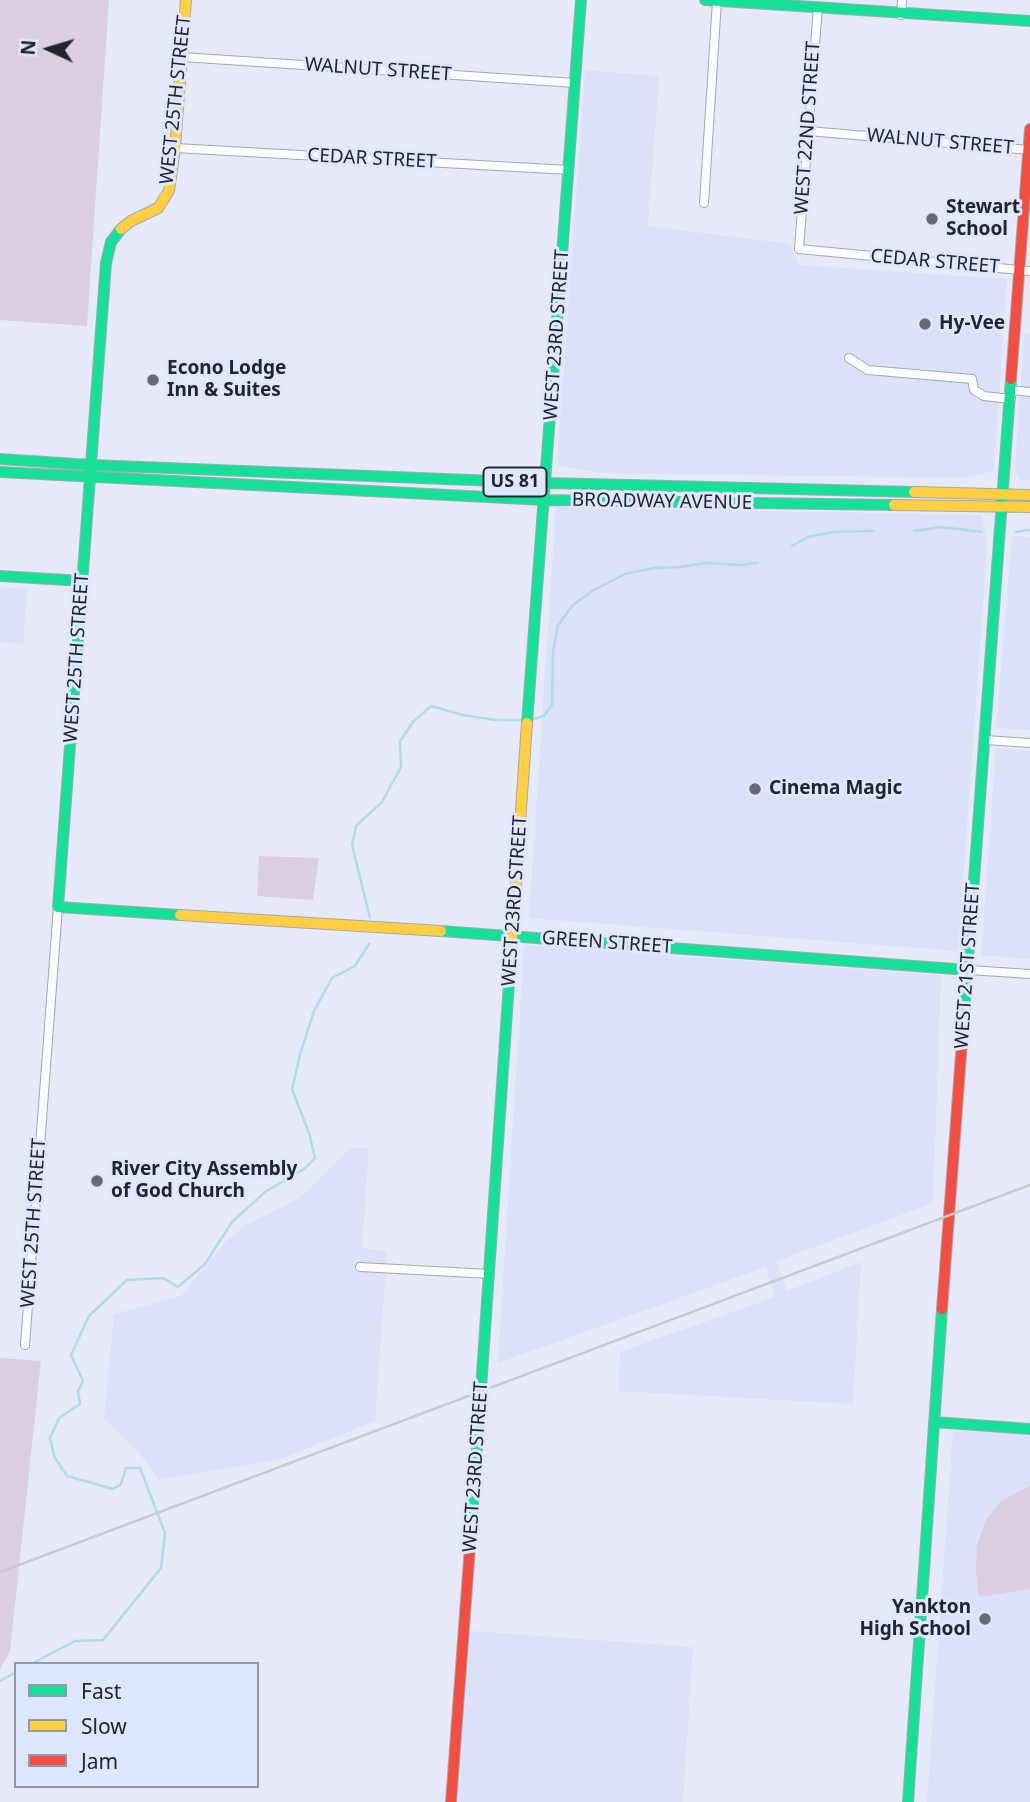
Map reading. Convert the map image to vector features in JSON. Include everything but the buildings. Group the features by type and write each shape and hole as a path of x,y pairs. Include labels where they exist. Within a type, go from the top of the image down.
{"main road":[{"name":"WEST 25TH STREET","path":"58,907 108,252 120,230 131,221 151,212 165,199 169,191 175,148 186,0"},
{"name":"WEST 23RD STREET","path":"451,1802 490,1274 526,723 581,0"},
{"path":"705,0 802,3 901,15 1030,22"},
{"name":"WEST 21ST STREET","path":"908,1802 985,740 1012,394 1025,270 1030,129"},
{"name":"BROADWAY AVENUE","path":"0,459 546,483 1030,495"},
{"name":"BROADWAY AVENUE","path":"0,472 545,500 1030,507"},
{"path":"0,576 83,581"},
{"name":"GREEN STREET","path":"58,907 513,936 968,970"},
{"path":"934,1422 1030,1429"}],"street":[{"path":"901,15 902,0"},
{"path":"704,203 717,1"},
{"name":"WEST 22ND STREET","path":"799,249 818,7"},
{"name":"WALNUT STREET","path":"182,57 575,83"},
{"name":"WALNUT STREET","path":"808,131 1029,150"},
{"name":"CEDAR STREET","path":"175,148 569,170"},
{"name":"CEDAR STREET","path":"799,249 1025,270"},
{"path":"849,358 868,370 972,379 973,384 982,391 1012,394 1030,392"},
{"path":"985,740 1030,743"},
{"name":"WEST 25TH STREET","path":"25,1345 58,907"},
{"name":"GREEN STREET","path":"968,970 1030,974"},
{"path":"360,1267 490,1274"}],"shaded area":[{"path":"0,0 109,0 87,326 0,320"},
{"path":"585,70 659,76 648,226 790,244 799,265 1007,279 994,470 968,478 600,473 557,465"},
{"path":"1024,333 1030,334 1030,480 1021,480 1015,471"},
{"path":"556,507 982,515 987,548 958,951 529,918"},
{"path":"1012,536 1030,537 1030,730 996,728"},
{"path":"0,587 27,589 23,644 0,642"},
{"path":"996,748 1030,751 1030,959 981,955"},
{"path":"259,856 319,858 313,900 257,896"},
{"path":"524,945 941,975 933,1203 777,1261 787,1291 861,1262 853,1404 619,1391 620,1352 775,1297 766,1267 498,1363"},
{"path":"351,1148 369,1148 362,1248 387,1251 375,1421 278,1460 159,1480 137,1450 104,1419 114,1314 181,1296 226,1241 246,1225 298,1199"},
{"path":"0,1358 41,1361 10,1651 0,1669"},
{"name":"Yankton High School","path":"953,1430 1030,1435 1030,1802 927,1802"},
{"path":"1030,1486 1030,1589 979,1597 977,1545 986,1520 1001,1501"},
{"path":"470,1631 693,1647 683,1802 459,1802"}],"waterway":[{"path":"914,531 941,527 982,532"},
{"path":"1016,532 1030,530"},
{"path":"792,546 808,537 833,532 873,531"},
{"path":"530,720 544,716 552,705 553,652 558,625 573,605 592,591 625,574 654,568 705,563 757,563"},
{"path":"370,918 352,845 356,826 382,802 401,767 400,741 413,722 431,706 495,720 523,720"},
{"path":"35,1662 75,1641 103,1640 161,1568 165,1533 140,1468 126,1468 121,1484 113,1489 67,1476 54,1456 50,1438 59,1418 80,1404 78,1391 83,1381 71,1355 89,1316 127,1280 163,1278 178,1287 205,1264 232,1222 265,1192 304,1169 315,1158 309,1133 292,1089 301,1051 314,1011 332,978 355,966 369,944"},
{"path":"0,1681 14,1673"}],"railway":[{"path":"0,1572 1030,1185"}],"traffic: fast":[{"path":"527,723 581,0"},
{"path":"705,0 1030,21"},
{"path":"121,229 111,242 106,263 58,907 180,915"},
{"path":"964,1015 1011,379"},
{"path":"0,459 546,483 914,492"},
{"path":"0,472 545,500 894,505"},
{"path":"0,576 83,581"},
{"path":"441,931 969,970"},
{"path":"471,1533 511,954"},
{"path":"908,1802 942,1309"},
{"path":"934,1422 1030,1429"}],"traffic: slow":[{"path":"121,229 158,208 169,191 175,148 186,0"},
{"path":"914,492 1030,495"},
{"path":"894,505 1030,507"},
{"path":"511,954 527,723"},
{"path":"180,915 441,931"}],"traffic: jam":[{"path":"1011,379 1030,129"},
{"path":"942,1309 964,1015"},
{"path":"451,1802 471,1533"}],"place":[{"name":"Stewart School","path":"932,219"},
{"name":"Hy-Vee","path":"925,324"},
{"name":"Econo Lodge Inn & Suites","path":"153,380"},
{"name":"Cinema Magic","path":"755,789"},
{"name":"River City Assembly of God Church","path":"97,1181"},
{"name":"Yankton High School","path":"985,1619"}]}
